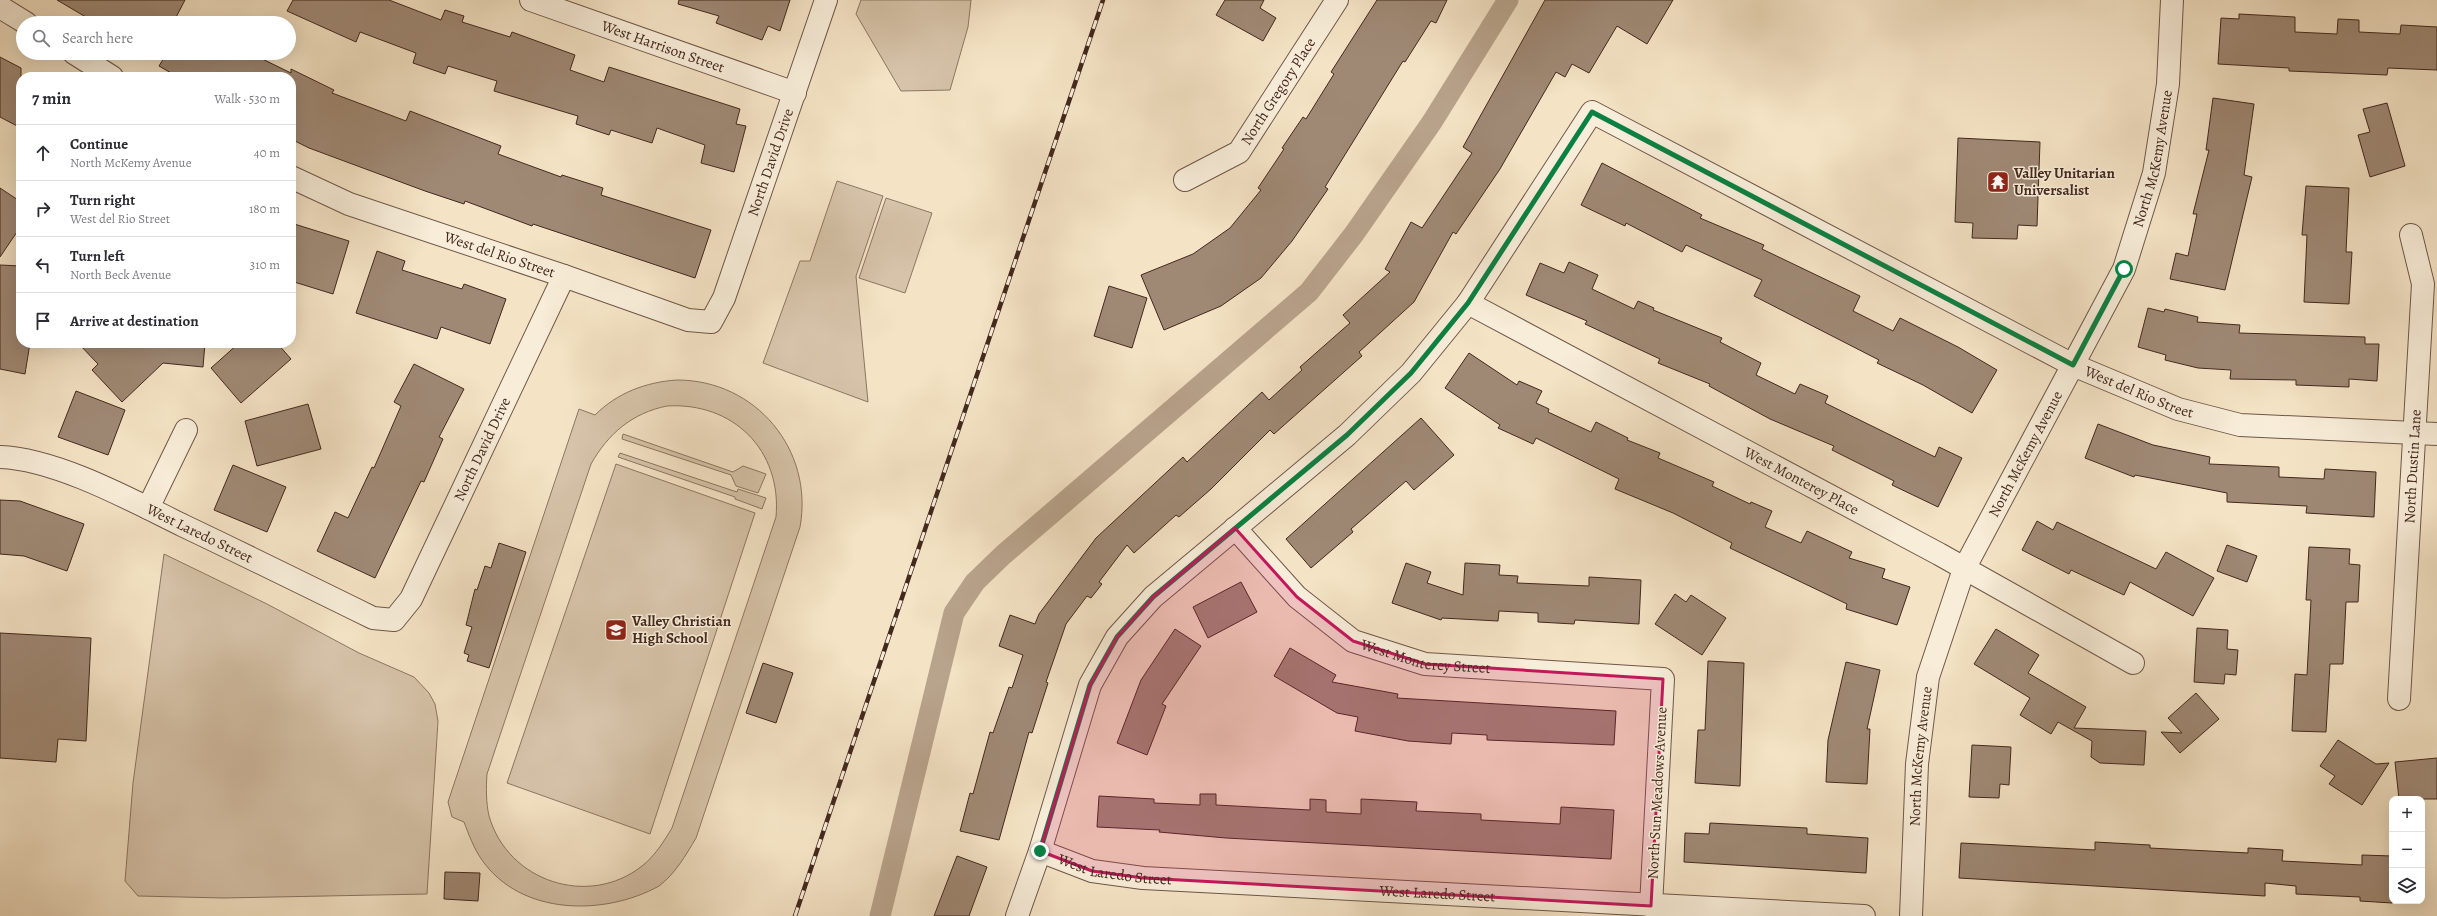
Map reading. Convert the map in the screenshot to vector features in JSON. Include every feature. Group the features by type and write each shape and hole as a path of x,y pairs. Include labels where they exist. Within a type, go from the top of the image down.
{"street":[{"name":"West Harrison Street","path":"531,0 795,93"},
{"name":"North David Drive","path":"712,322 724,298 826,0"},
{"name":"North Gregory Place","path":"1184,180 1239,152 1338,0"},
{"name":"North McKemy Avenue","path":"1911,916 1917,764 1928,677 1964,568 2124,269 2154,173 2168,84 2172,0"},
{"path":"0,7 16,17"},
{"path":"85,60 104,72"},
{"name":"West del Rio Street","path":"1468,303 1592,112 2073,365 2178,409 2240,425 2437,434"},
{"name":"West del Rio Street","path":"296,179 349,204 564,276 688,320 712,322"},
{"name":"North Dustin Lane","path":"2398,699 2423,284 2411,235"},
{"name":"North David Drive","path":"394,620 411,599 564,276"},
{"path":"1017,916 1040,851 1090,685 1117,637 1153,597 1358,425 1411,373 1468,303"},
{"name":"West Monterey Place","path":"1468,303 1964,568 2133,663"},
{"path":"148,508 186,430"},
{"name":"West Laredo Street","path":"0,457 12,458 60,469 148,508 373,618 394,620"},
{"name":"West Monterey Street","path":"1235,528 1297,597 1353,641 1425,664 1663,679"},
{"name":"North Sun Meadows Avenue","path":"1651,906 1663,679"},
{"name":"West Laredo Street","path":"1040,851 1092,871 1143,878 1651,906 1864,916"}],"highlighted area":[{"path":"1235,528 1297,597 1353,641 1425,664 1663,679 1651,906 1143,878 1092,871 1040,851 1090,685 1117,637 1153,597"}],"shaded area":[{"path":"861,0 971,0 968,27 950,90 901,91 856,14"},
{"path":"837,181 883,196 856,276 868,402 763,363 800,261 810,261"},
{"path":"886,198 932,213 905,293 859,278"},
{"path":"677,380 706,383 732,392 754,406 773,425 788,447 798,472 802,499 800,527 696,838 680,864 659,886 637,896 590,906 565,905 541,901 519,892 499,878 482,860 472,842 464,822 452,817 448,802 579,409 595,415 622,395 643,386","holes":["667,406 691,407 713,412 732,422 748,435 762,451 771,471 776,493 776,517 672,828 651,858 642,866 621,879 598,885 575,886 553,882 532,872 513,858 499,839 488,811 486,795 487,774 591,464 613,434 632,420 654,409"]},
{"path":"623,434 733,472 743,466 766,474 758,493 736,486 731,475 622,439"},
{"path":"620,453 737,492 738,489 766,498 762,509 735,499 735,497 618,457"},
{"path":"616,464 755,513 650,834 507,783"},
{"path":"164,554 267,604 359,653 414,677 429,693 435,704 438,721 427,894 224,898 138,896 125,881 133,783"}],"building":[{"path":"57,0 185,0 177,16 84,16"},
{"path":"293,0 389,0 441,20 445,10 464,16 462,22 510,37 512,32 575,55 570,70 604,82 609,67 740,109 736,124 746,126 734,172 701,163 705,145 657,128 652,143 611,130 609,135 576,124 578,116 494,91 497,81 448,66 445,74 413,63 416,53 360,32 356,42 287,11"},
{"path":"679,0 790,0 780,31 768,26 762,40 716,23 719,16 678,4"},
{"path":"1225,0 1264,0 1260,8 1276,18 1263,41 1216,15"},
{"path":"1377,0 1447,0 1436,23 1431,21 1405,62 1403,61 1325,187 1328,189 1292,241 1261,278 1221,306 1164,330 1141,275 1193,254 1230,228 1261,190 1258,188 1284,149 1282,148 1303,117 1306,119 1334,74 1331,72"},
{"path":"1545,0 1673,0 1647,44 1617,26 1589,73 1572,64 1565,77 1556,72 1500,169 1456,234 1453,232 1414,302 1359,352 1362,356 1274,434 1270,430 1211,489 1179,517 1176,515 1134,553 1127,545 1099,582 1102,584 1091,598 1087,596 1066,624 1046,682 1048,683 1032,733 1029,732 999,840 960,831 970,793 973,794 990,732 993,733 1009,687 1012,688 1023,655 999,646 1010,615 1035,624 1039,614 1096,538 1183,457 1187,462 1262,392 1269,400 1302,370 1300,367 1350,323 1343,315 1390,272 1385,269 1411,222 1422,228 1472,153 1463,147"},
{"path":"2239,14 2295,17 2295,32 2337,34 2338,19 2359,20 2359,32 2400,34 2401,25 2437,27 2437,70 2388,68 2387,75 2289,71 2289,68 2218,64 2221,18 2239,19"},
{"path":"0,57 21,68 21,72 16,72 16,125 0,117"},
{"path":"163,60 264,60 289,72 169,72 159,66"},
{"path":"291,69 334,90 332,93 406,121 410,111 501,146 498,154 561,177 562,175 603,188 601,195 711,230 695,278 533,224 532,226 465,201 464,204 425,191 309,148 296,142 296,72 291,72"},
{"path":"2213,98 2254,104 2244,175 2252,177 2225,290 2170,279 2176,253 2188,256 2197,214 2193,214 2209,150 2206,150"},
{"path":"2387,103 2405,166 2370,177 2358,135 2370,132 2363,109"},
{"name":"Valley Unitarian Universalist","path":"1958,138 2040,142 2037,226 2018,225 2017,239 1972,238 1973,223 1955,222"},
{"path":"1602,163 1702,215 1700,218 1764,245 1762,249 1860,296 1853,311 1893,331 1900,318 1958,347 1997,370 1972,413 1923,385 1877,363 1879,360 1754,296 1762,280 1686,245 1682,252 1626,223 1625,226 1581,205"},
{"path":"2306,186 2349,188 2346,252 2352,252 2349,304 2304,302 2307,235 2302,235"},
{"path":"0,188 16,199 16,233 0,257"},
{"path":"296,225 349,241 333,294 296,283"},
{"path":"377,251 405,261 402,270 462,289 464,284 506,299 490,344 441,327 437,339 356,313"},
{"path":"1569,262 1598,275 1592,289 1634,309 1638,301 1654,308 1653,310 1722,338 1720,342 1761,363 1756,375 1795,394 1800,384 1828,396 1825,403 1935,457 1939,447 1962,458 1938,507 1892,485 1894,481 1832,450 1834,446 1770,419 1709,386 1710,384 1658,363 1660,359 1585,324 1587,321 1526,295 1540,263 1564,273"},
{"path":"0,265 16,266 16,348 29,348 25,374 0,369"},
{"path":"1109,286 1147,298 1132,348 1094,336"},
{"path":"2148,308 2164,312 2165,309 2198,317 2197,322 2240,325 2239,333 2365,337 2365,344 2379,344 2377,381 2349,379 2349,387 2296,385 2296,380 2230,379 2231,370 2198,368 2165,360 2166,355 2138,347"},
{"path":"83,348 205,348 203,367 163,363 122,402 92,370 98,364"},
{"path":"233,348 281,348 291,359 241,403 211,368"},
{"path":"1469,353 1517,385 1519,381 1542,391 1536,403 1549,409 1548,412 1591,432 1596,422 1628,438 1627,440 1660,453 1658,458 1714,482 1712,486 1750,504 1751,502 1772,511 1765,527 1801,543 1807,531 1852,552 1849,558 1885,569 1882,578 1910,587 1897,625 1846,609 1847,604 1730,548 1732,543 1673,513 1615,489 1619,479 1536,438 1533,444 1498,428 1500,425 1445,388"},
{"path":"414,364 464,389 439,437 443,439 424,482 421,481 375,578 317,551 335,512 348,518 372,467 374,468 401,406 394,402"},
{"path":"76,391 125,410 108,455 58,437"},
{"path":"308,404 321,449 257,466 245,421"},
{"path":"1421,418 1454,455 1414,490 1406,481 1351,529 1353,532 1311,568 1286,539"},
{"path":"2098,424 2153,445 2210,457 2209,464 2279,467 2279,477 2324,479 2325,469 2376,472 2374,517 2306,513 2307,506 2227,502 2227,493 2135,475 2134,477 2085,458"},
{"path":"233,465 286,487 267,532 214,510"},
{"path":"0,500 20,501 84,524 67,571 24,556 0,554"},
{"path":"2037,521 2053,530 2057,522 2156,569 2166,552 2214,578 2193,616 2130,582 2124,595 2071,570 2069,574 2022,550"},
{"path":"499,543 526,552 489,668 467,661 469,655 464,653 472,627 466,625 475,589 477,590 485,566 491,568"},
{"path":"2227,545 2257,556 2247,582 2217,571"},
{"path":"2309,547 2350,549 2349,564 2360,565 2358,602 2346,602 2343,664 2330,664 2326,732 2292,731 2295,674 2307,675 2311,600 2306,600"},
{"path":"1406,563 1431,572 1427,583 1463,595 1465,563 1500,565 1499,575 1518,576 1517,583 1589,586 1589,577 1641,580 1639,624 1575,620 1574,624 1538,622 1538,613 1499,611 1498,621 1442,618 1441,620 1392,603"},
{"path":"1241,582 1257,612 1208,638 1193,607"},
{"path":"1675,594 1686,602 1691,595 1726,618 1702,655 1655,624"},
{"path":"2197,628 2228,630 2227,649 2238,650 2236,675 2225,674 2224,684 2194,682"},
{"path":"1175,629 1201,646 1162,704 1166,706 1147,755 1117,743 1141,680"},
{"path":"1996,629 2039,655 2028,673 2086,707 2074,728 2146,731 2144,765 2100,763 2091,757 2092,741 2058,722 2051,734 2020,715 2030,698 1974,664"},
{"path":"0,633 91,638 86,741 58,739 56,762 0,758"},
{"path":"1290,648 1336,675 1332,682 1398,694 1397,698 1616,711 1614,745 1487,740 1487,735 1452,733 1451,744 1408,741 1355,731 1358,717 1337,713 1274,676"},
{"path":"1708,661 1744,663 1740,786 1695,783 1698,730 1705,730"},
{"path":"1846,662 1880,670 1867,729 1870,729 1867,784 1826,782 1828,740"},
{"path":"763,663 793,673 776,723 746,713"},
{"path":"2196,693 2219,719 2180,753 2161,732 2182,733 2168,718"},
{"path":"2338,740 2376,764 2389,763 2362,805 2329,784 2335,776 2320,766"},
{"path":"1972,745 2011,747 2009,785 2000,784 1999,798 1969,797"},
{"path":"2437,758 2437,799 2425,799 2425,796 2399,796 2395,762"},
{"path":"1200,794 1216,794 1216,805 1310,810 1310,799 1326,800 1326,812 1361,814 1361,799 1417,802 1416,811 1481,814 1481,820 1560,824 1561,807 1614,810 1611,859 1226,838 1159,832 1160,830 1097,827 1099,796 1154,799 1154,803 1200,805"},
{"path":"1710,823 1807,828 1807,834 1868,838 1866,873 1684,862 1685,833 1709,834"},
{"path":"2095,842 2150,845 2150,848 2248,853 2248,848 2283,850 2282,861 2362,865 2362,855 2389,856 2389,903 2360,901 2360,897 2296,894 2296,886 2265,883 2265,896 1959,878 1961,843 2095,850"},
{"path":"957,856 987,867 969,916 934,916"},
{"path":"445,872 480,873 478,901 444,899"}],"waterway":[{"path":"880,916 954,613 975,582 1003,555 1309,292 1354,234 1432,122 1508,0"}],"railway":[{"path":"795,916 1103,0"}],"place":[{"name":"Valley Unitarian Universalist","path":"1998,182"},
{"name":"Valley Christian High School","path":"616,630"}],"route":[{"path":"1040,851 1090,685 1117,637 1153,597 1347,435 1411,373 1468,303 1592,112 2073,365 2124,269"}]}
